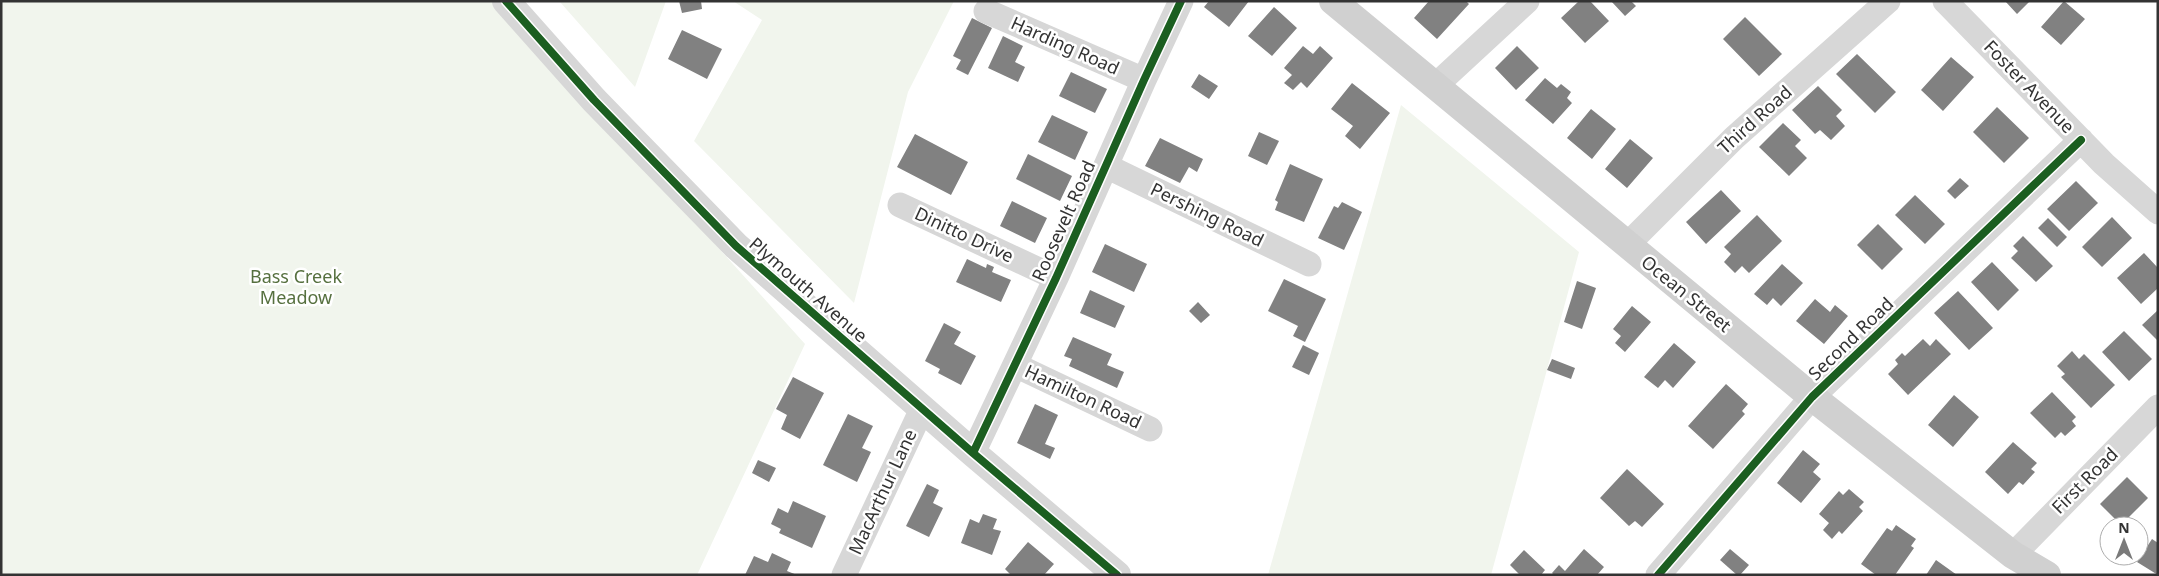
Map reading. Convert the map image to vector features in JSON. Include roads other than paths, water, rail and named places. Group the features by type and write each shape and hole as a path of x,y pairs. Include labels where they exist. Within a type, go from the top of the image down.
{"main road":[{"name":"Ocean Street","path":"1333,1 1812,397 2012,554 2047,575"}],"street":[{"name":"Plymouth Avenue","path":"506,1 594,100 736,246 972,453 1117,575"},
{"name":"Roosevelt Road","path":"972,453 1056,278 1181,1"},
{"path":"1435,86 1527,1"},
{"name":"Third Road","path":"1627,245 1734,138 1888,1"},
{"name":"Foster Avenue","path":"1945,1 2104,164 2158,212"},
{"name":"Harding Road","path":"986,11 1144,80"},
{"name":"Second Road","path":"1658,575 1812,397 2081,140"},
{"name":"Pershing Road","path":"1106,166 1309,264"},
{"name":"Dinitto Drive","path":"900,205 1056,278"},
{"name":"Hamilton Road","path":"1015,365 1150,429"},
{"name":"First Road","path":"2012,554 2158,407"},
{"name":"MacArthur Lane","path":"844,575 922,409"}],"park label":[{"name":"Bass Creek Meadow","path":"296,287"}]}
